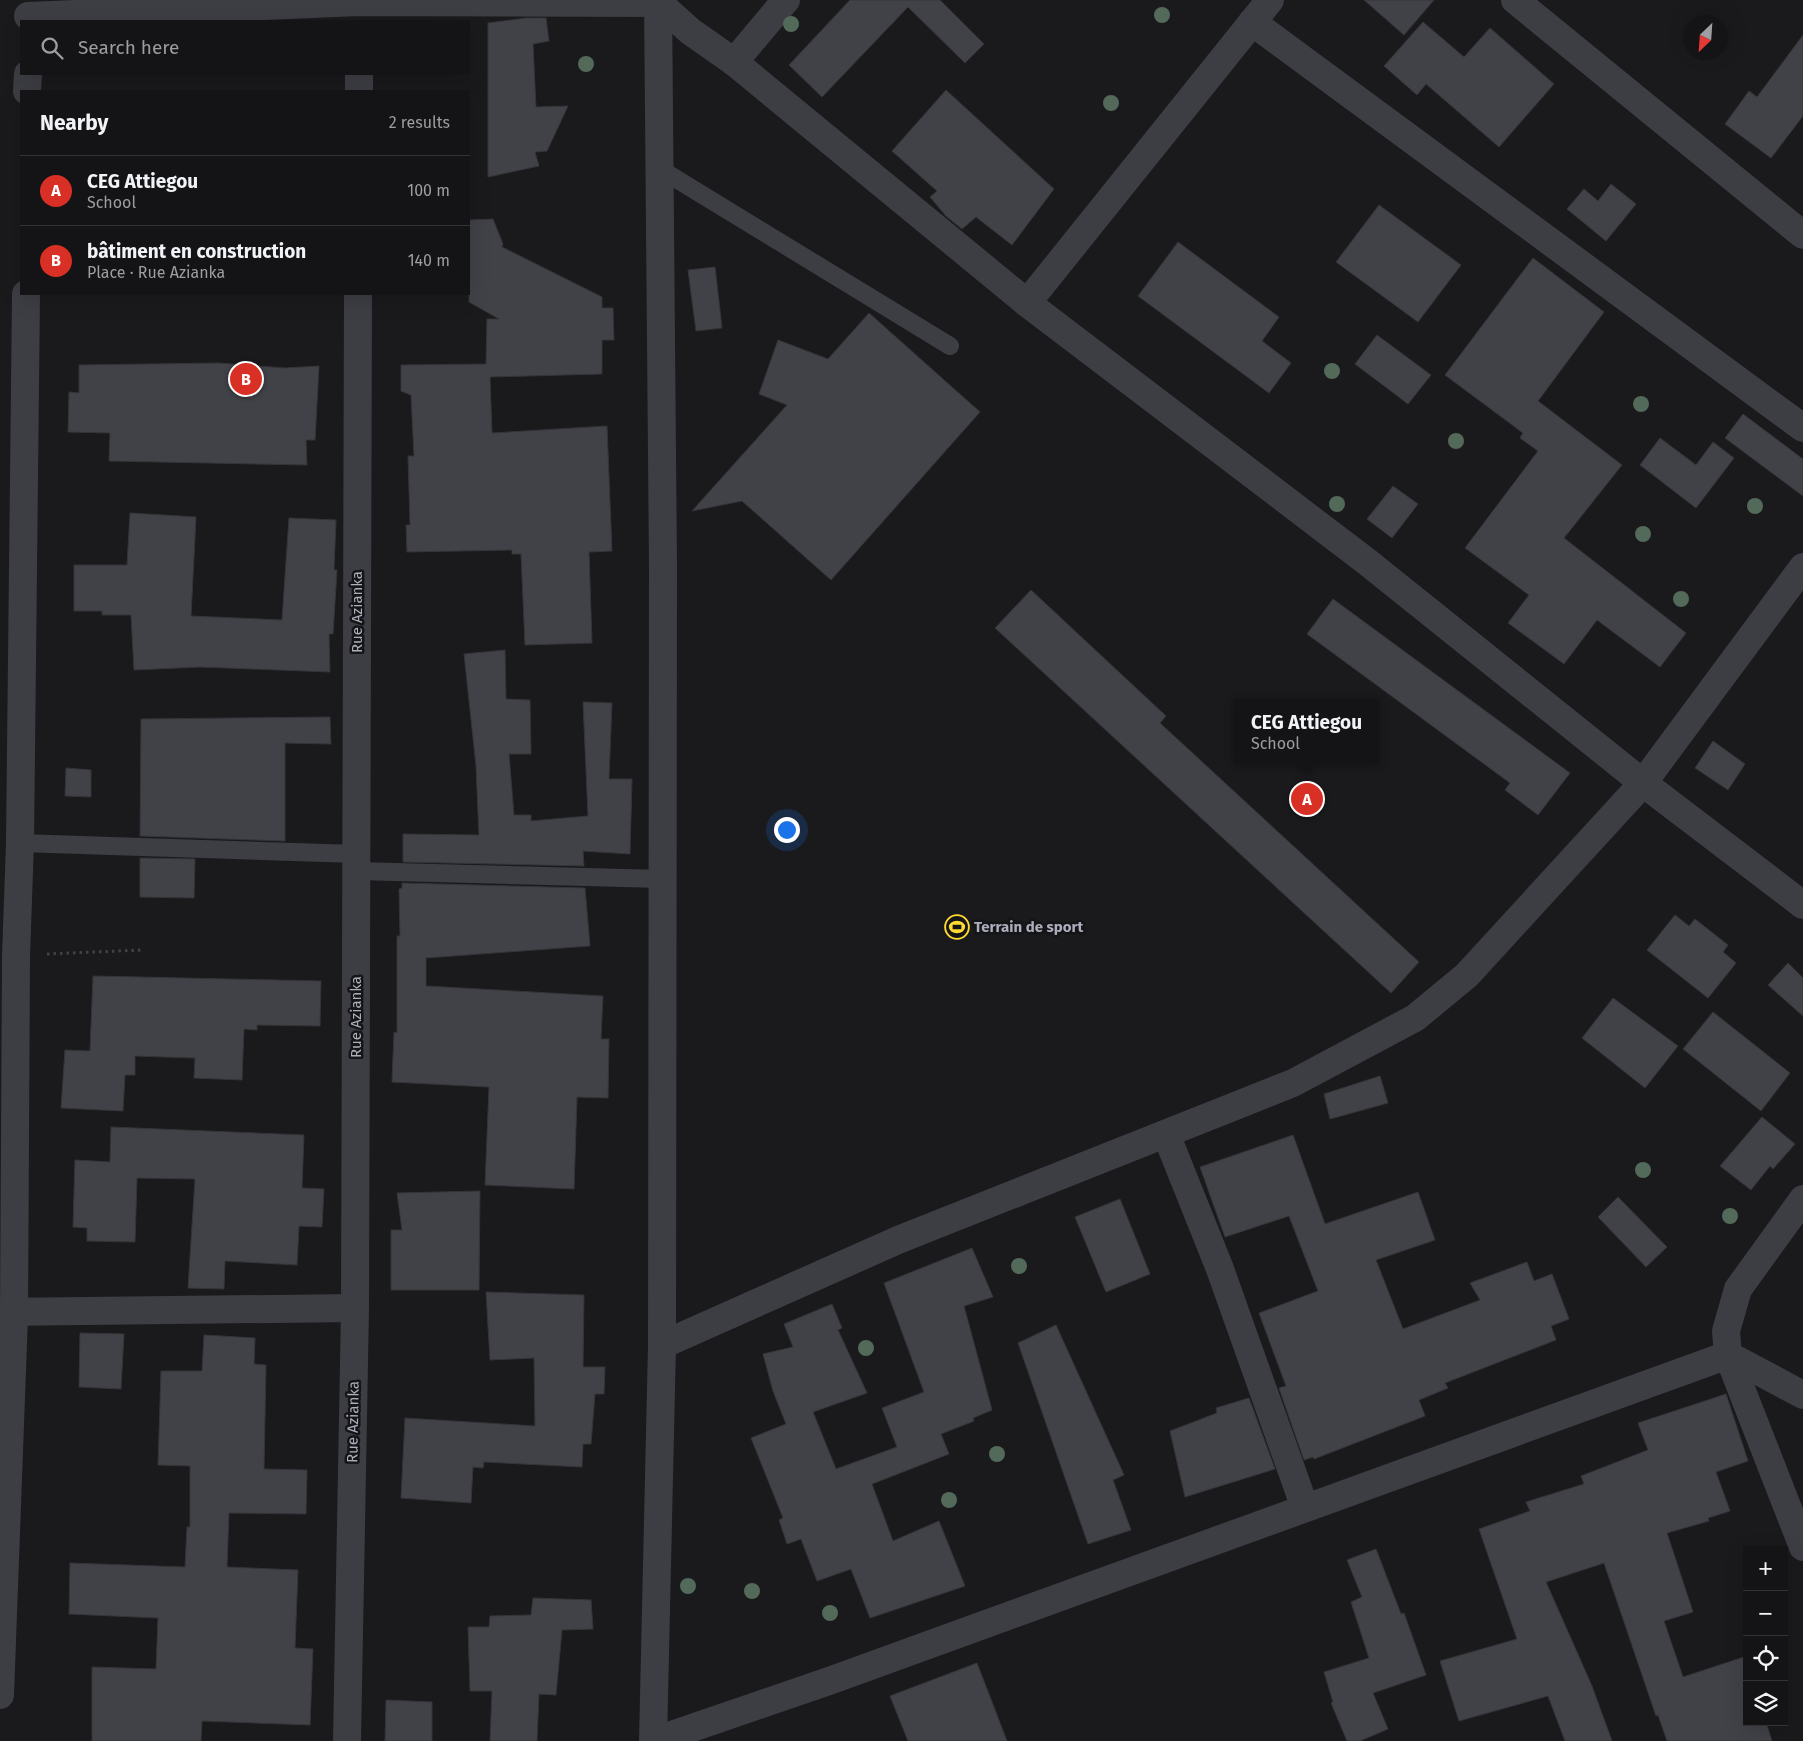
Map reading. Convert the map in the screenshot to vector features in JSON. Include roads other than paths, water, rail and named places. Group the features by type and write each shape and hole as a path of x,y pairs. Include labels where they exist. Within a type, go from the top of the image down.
{"street":[{"path":"734,62 786,0"},
{"path":"1027,303 1270,0"},
{"path":"1515,0 1803,235"},
{"path":"659,2 663,557 662,1345 654,1741 829,1681 1728,1355 1803,1394"},
{"path":"28,13 659,2 690,31 734,62 1027,303 1366,561 1643,782 1803,906"},
{"path":"1252,22 1803,428"},
{"path":"28,75 28,90"},
{"path":"359,75 359,90"},
{"path":"0,1695 7,1312 8,956 20,843 26,295"},
{"name":"Rue Azianka","path":"346,1741 355,1308 358,295"},
{"path":"662,1345 898,1240 1293,1083 1414,1018 1467,975 1643,782 1803,567"},
{"path":"1166,1134 1220,1269 1305,1508"},
{"path":"1803,1199 1738,1289 1726,1330 1728,1355 1803,1547"},
{"path":"7,1312 355,1308"}],"lane":[{"path":"660,169 950,346"},
{"path":"20,843 662,879"}],"place":[{"name":"bâtiment en construction","path":"246,379"},
{"name":"CEG Attiegou","path":"1307,799"},
{"name":"Terrain de sport","path":"957,927"}]}
